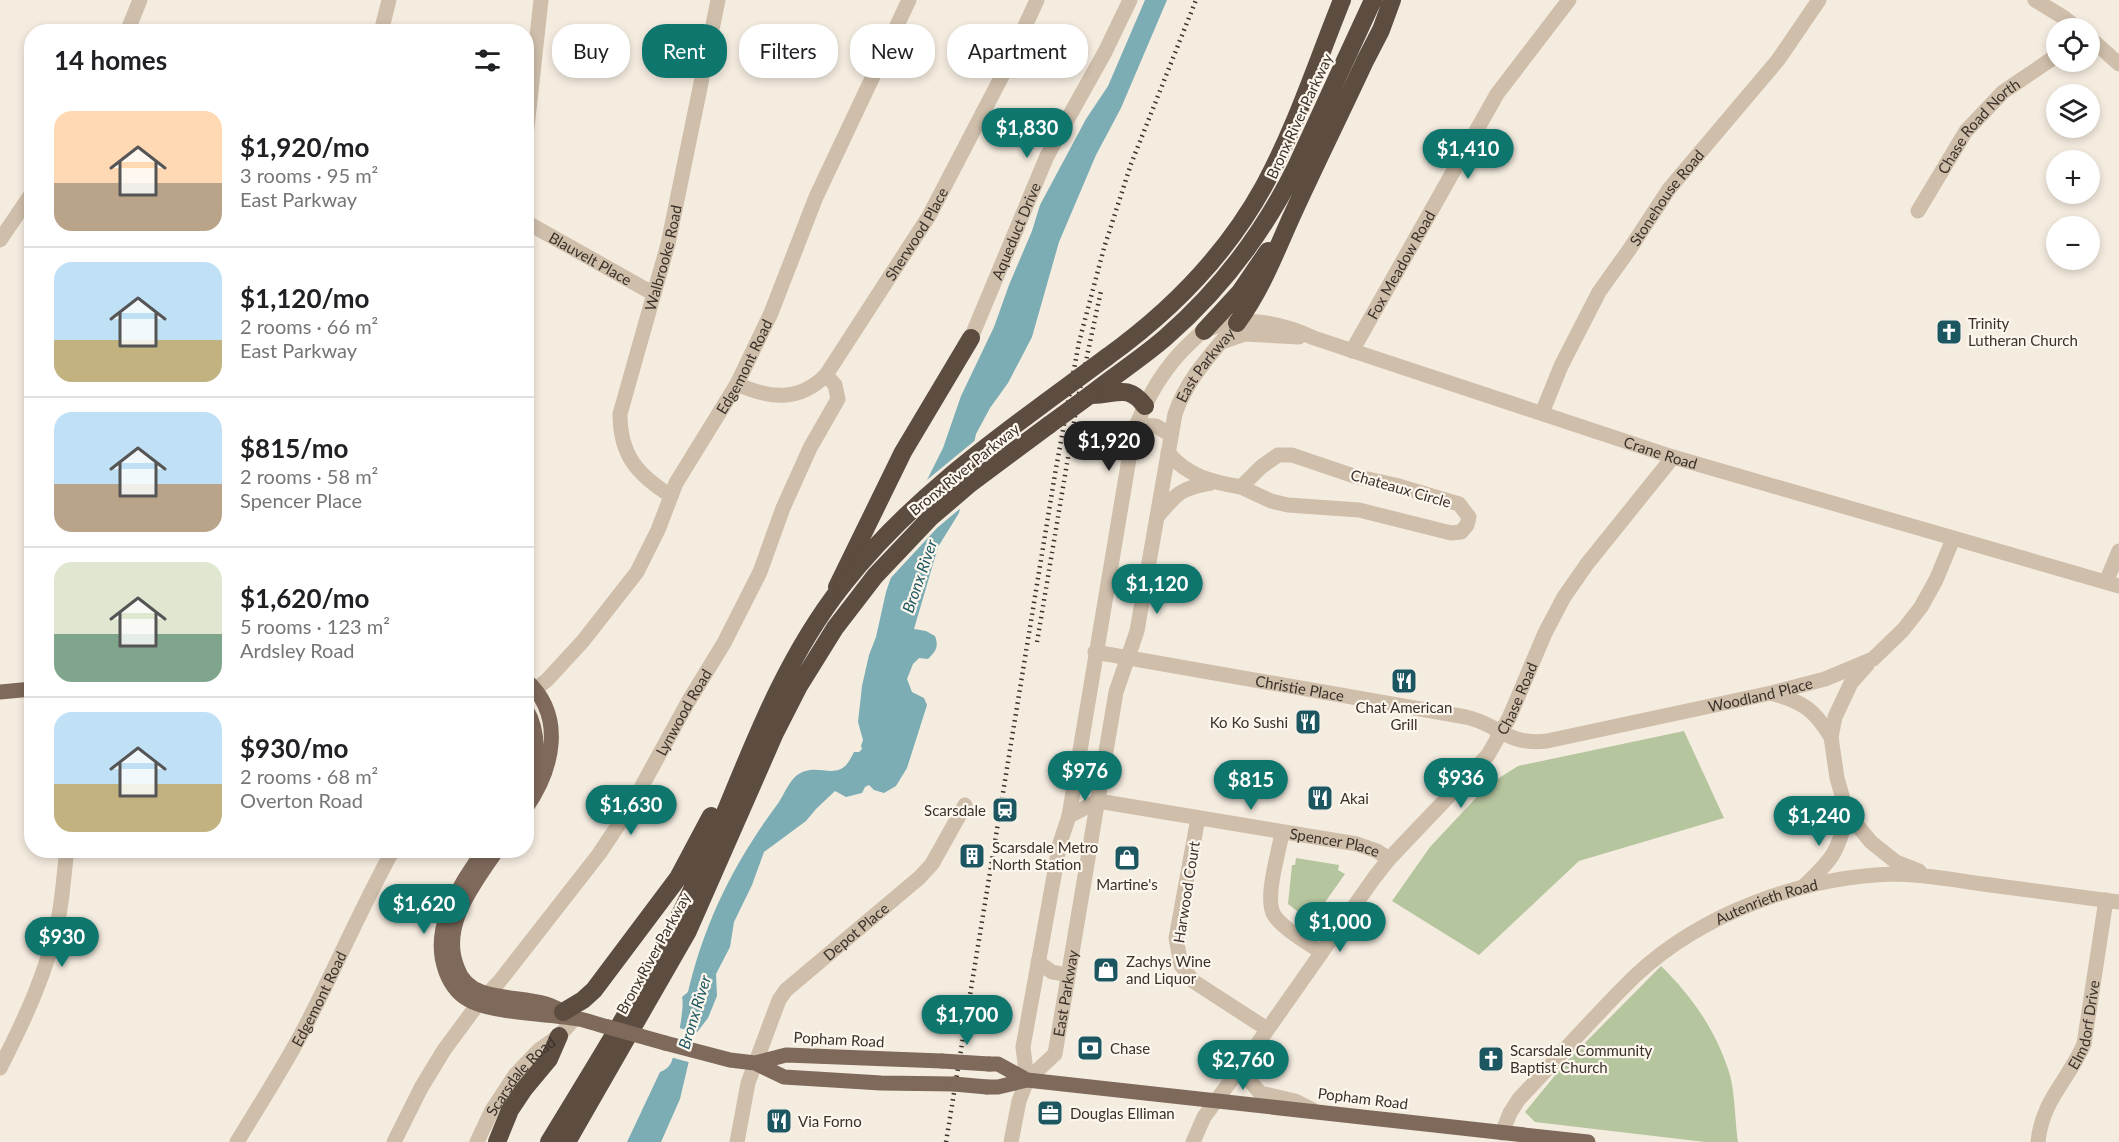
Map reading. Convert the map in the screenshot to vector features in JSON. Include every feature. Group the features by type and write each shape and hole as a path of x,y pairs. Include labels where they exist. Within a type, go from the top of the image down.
{"highway":[{"name":"Bronx River Parkway","path":"549,1142 667,940 692,891 769,706 793,658 837,592 891,529 930,492 1144,329 1184,293 1219,253 1250,209 1287,139 1342,0"},
{"path":"1365,61 1374,26 1372,0"},
{"name":"Bronx River Parkway","path":"567,1142 688,931 759,766 791,702 820,650 857,597 892,555 950,500 1097,392 1185,319 1223,280 1256,237 1280,199 1372,0"},
{"path":"1237,322 1259,290 1365,61 1377,40 1392,0"},
{"path":"1204,331 1240,292 1290,220"},
{"path":"837,592 903,452 971,338"},
{"path":"1097,392 1128,391 1136,395 1145,406"},
{"path":"569,1015 594,990 686,866 718,801 748,756"},
{"path":"497,1142 510,1110 549,1059 559,1036"}],"main road":[{"path":"0,692 24,690"},
{"path":"534,695 546,713 551,748 549,764 534,795"},
{"path":"534,727 536,743 534,768"},
{"path":"479,858 452,901 442,929 440,943 443,963 452,984 460,994 483,999"},
{"path":"483,999 463,979 453,958 452,944 454,929 464,904 492,858"},
{"name":"Popham Road","path":"483,999 547,1004 569,1015 608,1027 730,1060 755,1063 784,1077 987,1087 998,1087 1027,1080 1586,1142"},
{"name":"Popham Road","path":"755,1063 786,1055 998,1064 1027,1080"}],"street":[{"path":"130,24 140,0"},
{"path":"383,24 389,0"},
{"path":"534,64 541,0"},
{"name":"Walbrooke Road","path":"671,496 638,471 628,454 620,428 620,414 674,217 718,0"},
{"name":"Edgemont Road","path":"534,685 589,635 637,572 658,530 678,479 737,384 771,313 816,197 909,0"},
{"name":"Sherwood Place","path":"737,384 768,395 785,396 808,389 826,375 929,216 1002,76 1037,0"},
{"name":"Aqueduct Drive","path":"971,338 1047,156 1105,52 1130,0"},
{"name":"Fox Meadow Road","path":"1353,351 1490,107 1569,0"},
{"name":"Stonehouse Road","path":"1542,413 1562,366 1599,292 1669,189 1778,60 1819,0"},
{"path":"2035,0 2064,18"},
{"path":"2100,48 2119,64"},
{"name":"Chase Road North","path":"1917,211 1966,131 2003,92 2046,63"},
{"path":"0,240 24,205"},
{"name":"Blauvelt Place","path":"534,226 654,294"},
{"name":"Crane Road","path":"1204,331 1237,322 1285,326 1314,338 1673,457 2113,584"},
{"name":"East Parkway","path":"1027,1080 1055,1054 1116,692 1137,631 1172,428 1178,406 1187,387 1237,322"},
{"name":"East Parkway","path":"1027,1080 1023,1047 1062,834 1069,816 1132,435 1145,406 1171,363 1204,331"},
{"path":"1221,342 1245,334 1314,338"},
{"name":"Lynwood Road","path":"394,1142 444,1050 616,830 738,618 760,572 783,508 805,458 838,399 836,385 826,375"},
{"path":"1145,406 1172,428"},
{"path":"1136,425 1172,428"},
{"name":"Chateaux Circle","path":"1168,453 1178,464 1196,476 1241,487 1270,501 1288,505 1359,510 1451,533 1461,532 1467,525 1469,517 1459,504 1395,485 1354,476 1292,455 1278,455 1261,467 1241,487"},
{"name":"Chase Road","path":"1193,1142 1200,1122 1389,860 1482,763 1501,734 1545,633 1564,597 1587,564 1673,457"},
{"name":"Chateaux Circle","path":"1157,517 1172,499 1185,489 1214,482"},
{"name":"Woodland Place","path":"1501,734 1525,742 1547,741 1771,693 1825,679 1873,658 1903,630 1921,607 1936,580 1953,539"},
{"path":"2113,584 2119,551"},
{"name":"Christie Place","path":"1095,652 1466,717 1501,734"},
{"path":"1873,658 1851,683 1835,717 1831,737 1837,778 1847,813 1871,842 1896,862 1934,877"},
{"path":"1771,693 1801,703 1817,717 1831,737"},
{"path":"1074,782 1085,785 1100,784"},
{"path":"1069,816 1098,801"},
{"name":"Spencer Place","path":"1098,801 1358,844 1377,851 1389,860"},
{"name":"Depot Place","path":"737,1142 746,1092 779,1000 786,990 919,878 932,864 965,805"},
{"path":"1801,888 1828,862 1838,848 1847,813"},
{"name":"Harwood Court","path":"1198,818 1177,929 1178,956 1184,971 1193,981 1267,1029"},
{"path":"1282,832 1271,892 1271,909 1281,923 1321,952"},
{"path":"0,1068 37,990 47,960 59,915 66,858"},
{"name":"Edgemont Road","path":"237,1142 305,1027 389,858"},
{"name":"Autenrieth Road","path":"1502,1133 1519,1099 1636,976 1666,952 1701,929 1734,911 1764,899 1844,878 1894,874 1934,877 2112,901"},
{"name":"Elmdorf Drive","path":"2038,1142 2039,1127 2050,1100 2076,1062 2084,1044 2112,901"},
{"path":"1038,962 1052,972 1068,975"},
{"name":"Scarsdale Road","path":"477,1142 492,1110 515,1075 539,1050 559,1036 569,1015"},
{"path":"1244,1063 1251,1082 1260,1093 1295,1101 1313,1110"},
{"path":"1011,1142 1018,1101 1027,1080"}],"green space":[{"path":"1684,731 1724,818 1579,861 1479,955 1392,901 1430,847 1488,785 1518,766"},
{"path":"1296,858 1339,865 1338,870 1345,874 1311,922 1288,904 1292,865 1295,865"},
{"path":"1661,966 1683,989 1702,1015 1724,1057 1733,1088 1738,1142 1705,1142 1535,1122 1525,1112 1566,1062"}],"water":[{"name":"Bronx River","path":"1145,0 1167,0 1121,108 1096,155 1059,242 1032,337 1008,383 990,408 976,434 959,513 938,547 914,629 926,631 935,636 937,646 928,659 919,658 913,664 907,679 912,692 924,698 927,705 907,768 896,786 884,793 874,790 869,785 862,793 846,797 835,791 806,821 764,852 752,885 734,922 730,947 716,974 717,996 708,1018 695,1035 680,1099 661,1142 627,1142 660,1072 671,1063 679,1030 682,997 688,992 703,940 735,869 796,776 810,770 836,771 847,764 854,752 862,749 863,740 858,722 862,686 886,592 918,498 943,448 961,396 994,327 1040,205 1086,119 1108,86"}],"pier":[{"path":"978,438 963,506 937,528 887,582 915,498 922,484"},
{"path":"676,1027 700,1034 692,1063 670,1057"}],"railway":[{"path":"946,1142 1055,474 1079,342 1104,248 1131,164 1196,0"},
{"path":"1037,642 1078,398 1101,291"}],"place":[{"name":"Trinity Lutheran Church","path":"1949,332"},
{"name":"Chat American Grill","path":"1404,681"},
{"name":"Ko Ko Sushi","path":"1308,722"},
{"name":"Akai","path":"1320,798"},
{"name":"Scarsdale","path":"1005,810"},
{"name":"Scarsdale Metro North Station","path":"972,856"},
{"name":"Martine's","path":"1127,858"},
{"name":"Zachys Wine and Liquor","path":"1106,970"},
{"name":"Chase","path":"1090,1048"},
{"name":"Scarsdale Community Baptist Church","path":"1491,1059"},
{"name":"Douglas Elliman","path":"1050,1113"},
{"name":"Via Forno","path":"779,1121"}]}
